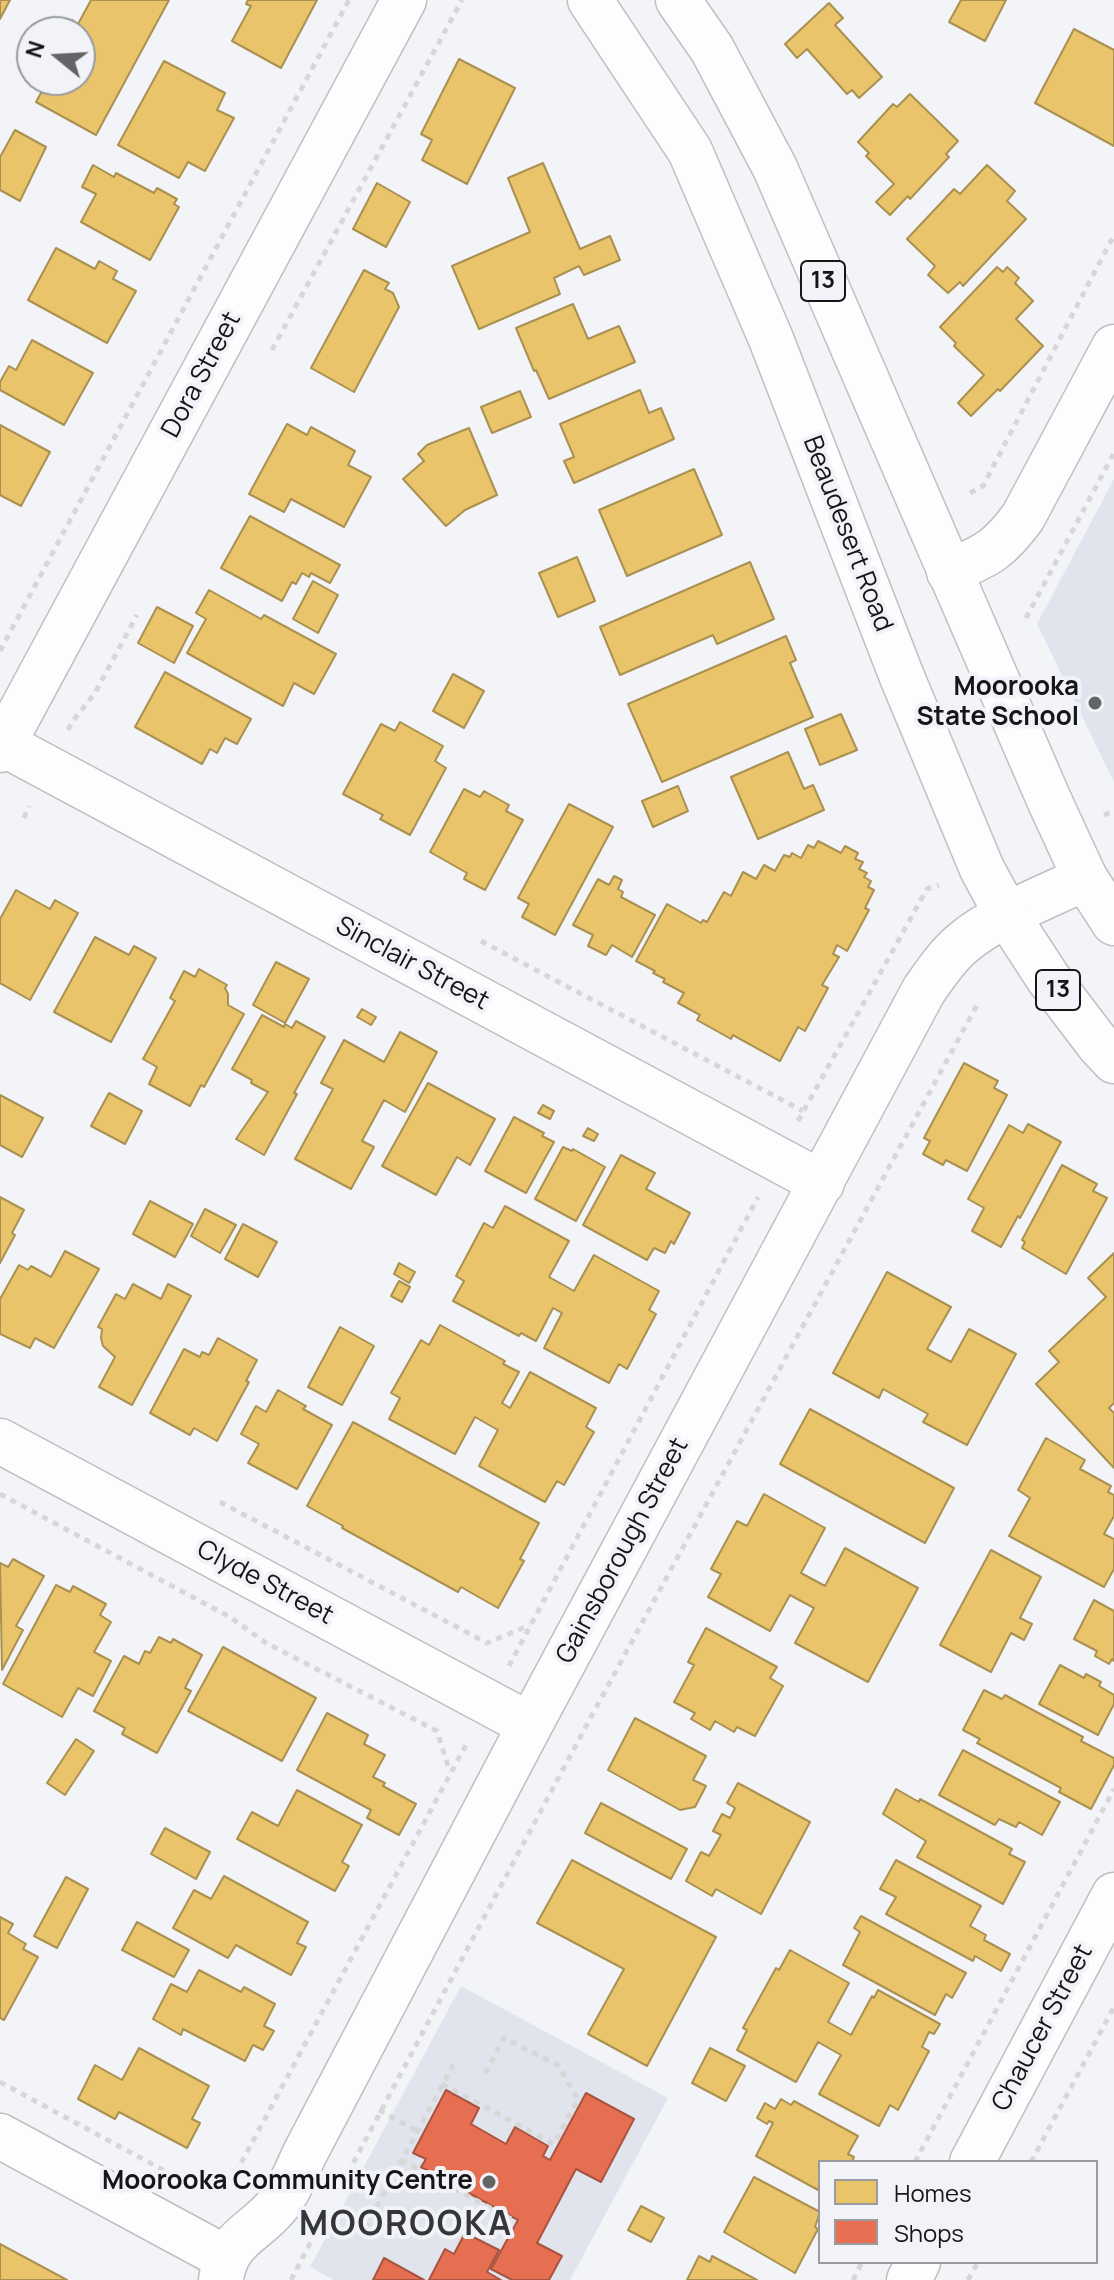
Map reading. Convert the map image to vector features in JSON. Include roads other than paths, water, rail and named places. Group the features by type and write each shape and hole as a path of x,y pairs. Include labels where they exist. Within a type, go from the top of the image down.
{"main road":[{"name":"Dora Street","path":"2,747 404,0"},
{"name":"Beaudesert Road","path":"590,0 690,151 771,339 902,677 976,854 1007,915 1048,978 1114,1061"},
{"name":"13","path":"678,0 712,49 775,168 1085,878 1114,923"},
{"path":"949,572 985,556 1005,542 1023,517 1114,347"},
{"name":"Sinclair Street","path":"2,747 822,1183"},
{"name":"Gainsborough Street","path":"224,2269 241,2238 275,2209 283,2198 530,1725 924,990 944,962 965,941 1007,915 1085,878"},
{"name":"Clyde Street","path":"0,1441 530,1725"},
{"name":"Chaucer Street","path":"973,2160 1100,1957 1114,1895"},
{"path":"0,2136 224,2269"}],"place":[{"name":"Moorooka State School","path":"1095,703"},
{"name":"Moorooka Community Centre","path":"489,2182"}],"district":[{"name":"MOOROOKA","path":"406,2225"}]}
